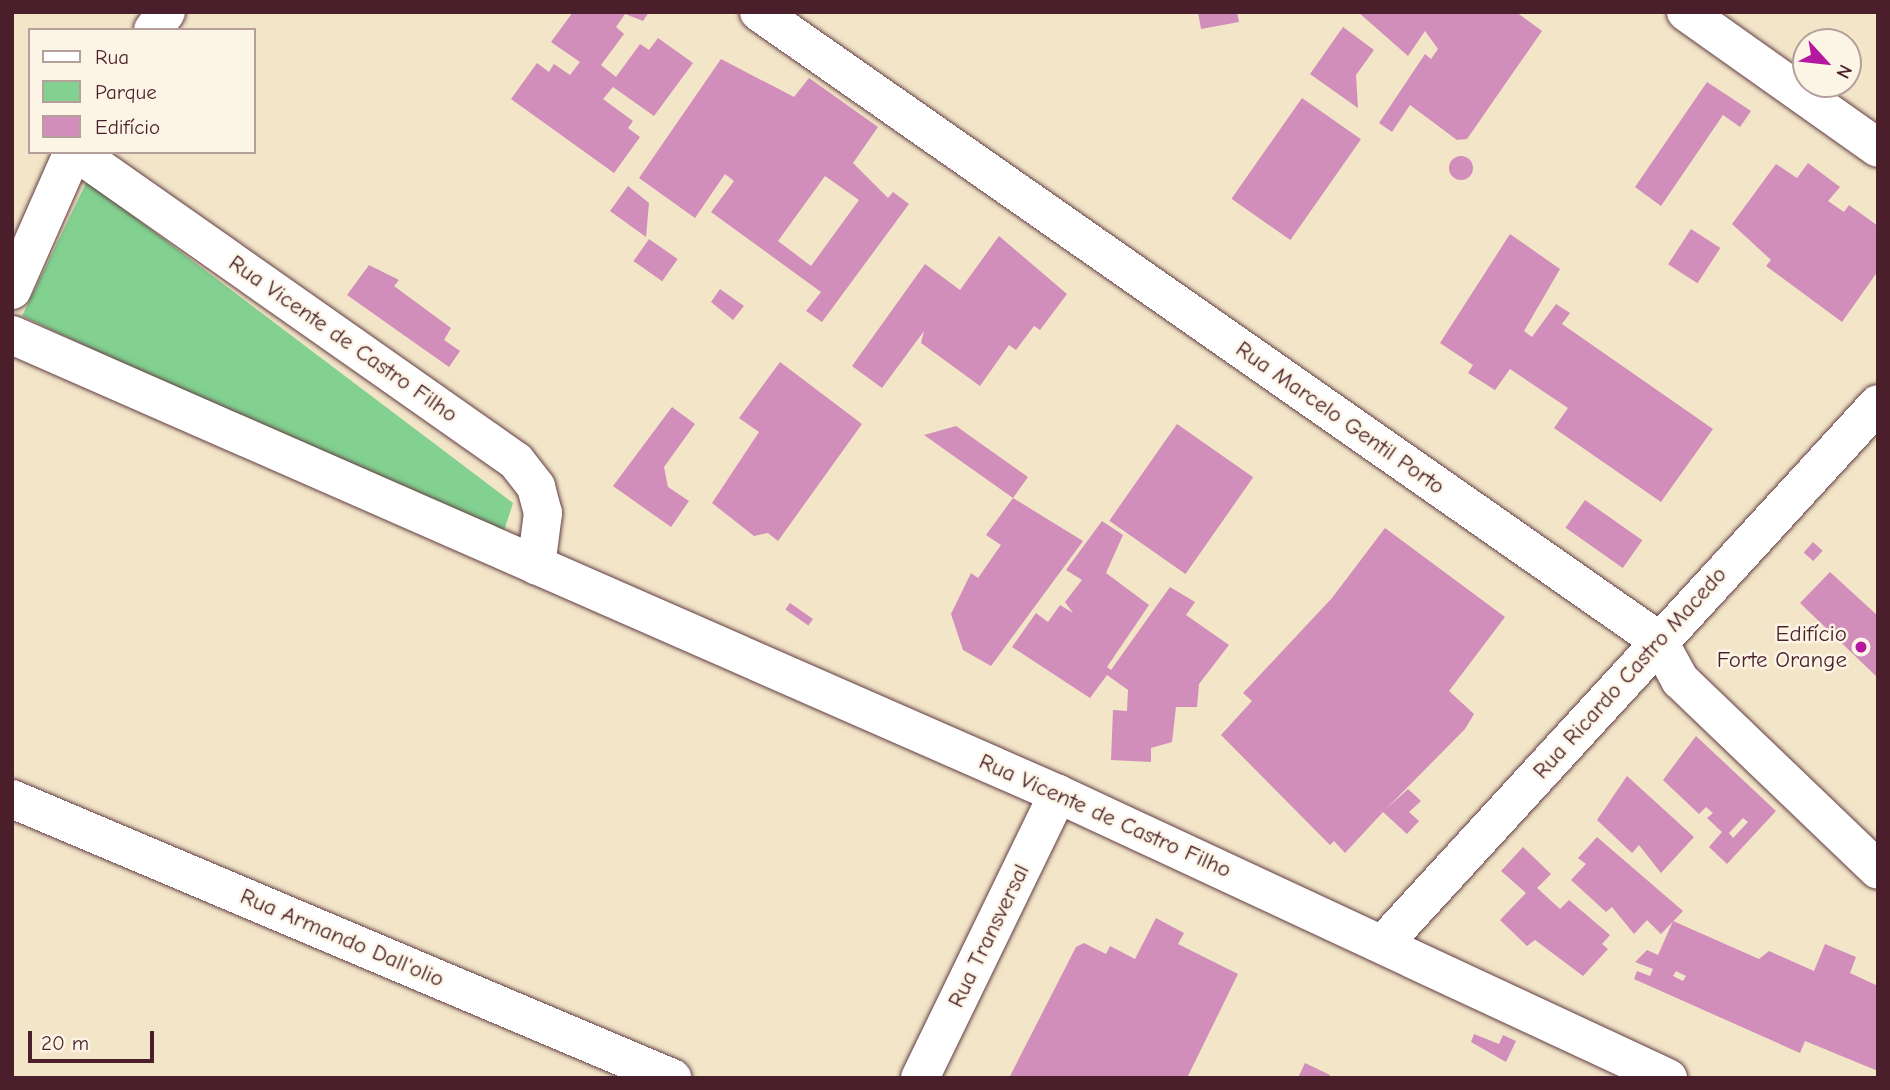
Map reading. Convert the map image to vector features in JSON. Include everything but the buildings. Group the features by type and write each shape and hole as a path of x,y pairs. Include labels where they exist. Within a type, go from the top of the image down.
{"street":[{"path":"154,28 166,12"},
{"name":"Rua Marcelo Gentil Porto","path":"759,12 1658,640 1680,680 1878,870"},
{"path":"1686,12 1878,148"},
{"path":"12,290 74,154"},
{"name":"Rua Vicente de Castro Filho","path":"78,154 516,461 536,487 543,513 536,566"},
{"name":"Rua Vicente de Castro Filho","path":"12,335 1058,794 1384,943 1668,1078"},
{"name":"Rua Ricardo Castro Macedo","path":"1384,943 1658,640 1878,404"},
{"name":"Rua Transversal","path":"920,1078 1058,794"},
{"name":"Rua Armando Dall'olio","path":"12,799 672,1078"}],"green space":[{"path":"87,181 513,503 501,540 22,316"}],"place":[{"name":"Edifício Forte Orange","path":"1861,647"}]}
